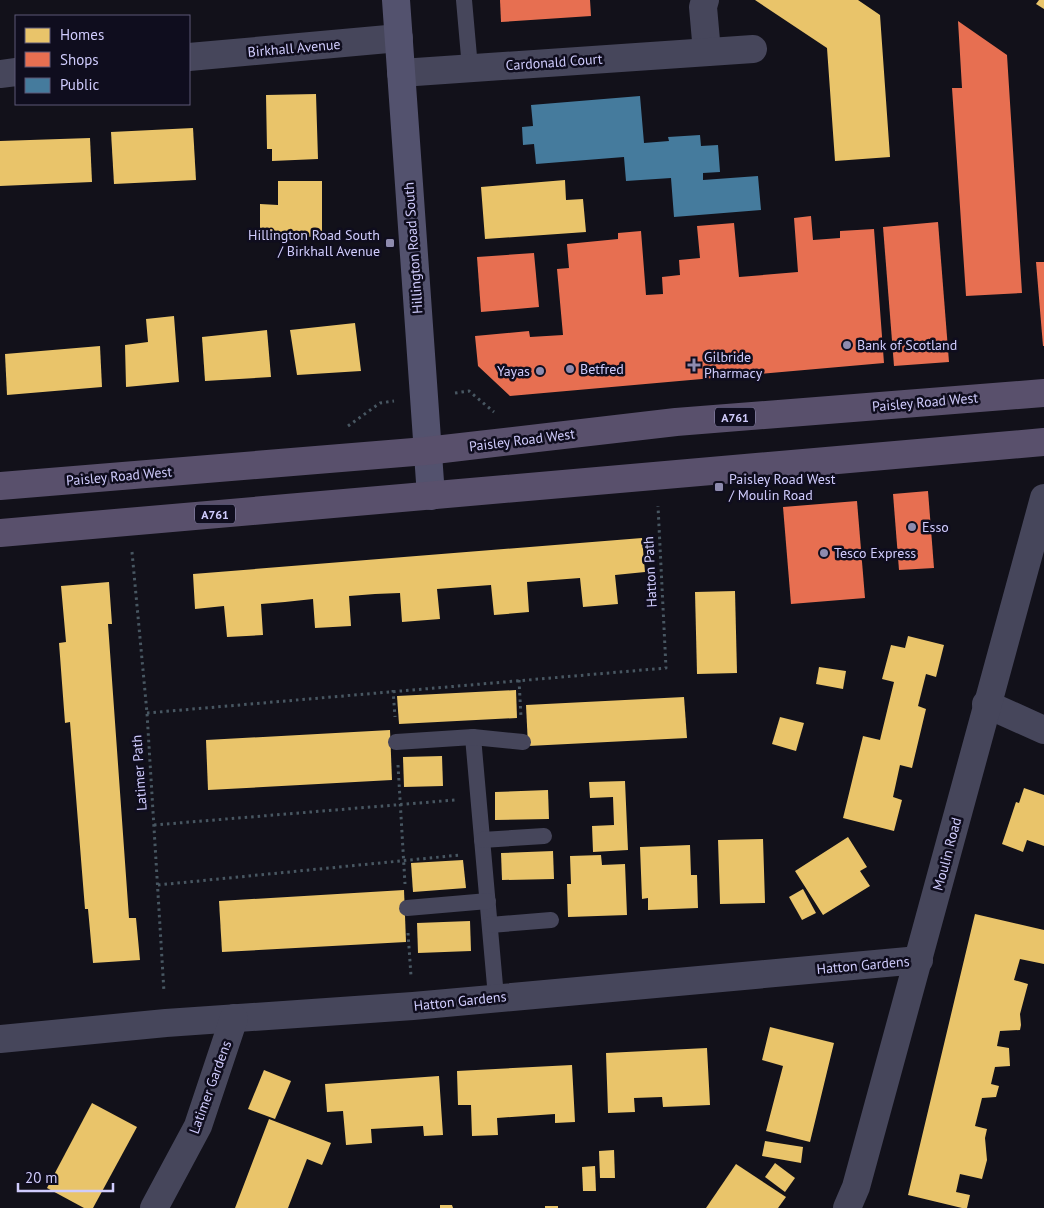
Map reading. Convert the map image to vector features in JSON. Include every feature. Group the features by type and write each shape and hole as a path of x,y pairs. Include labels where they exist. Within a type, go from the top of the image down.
{"main road":[{"name":"Paisley Road West","path":"0,486 426,450 676,422 1044,392"},
{"name":"A761","path":"0,533 1044,442"}],"street":[{"name":"Hillington Road South","path":"396,0 430,496"},
{"path":"705,0 703,7 707,52"},
{"name":"Birkhall Avenue","path":"190,57 398,38"},
{"name":"Cardonald Court","path":"401,73 754,49"},
{"path":"0,74 15,72"},
{"name":"Moulin Road","path":"847,1208 856,1187 919,960 986,704 1044,498"},
{"path":"986,704 1044,730"},
{"name":"Hatton Gardens","path":"0,1040 166,1023 413,1006 919,960"},
{"name":"Latimer Gardens","path":"154,1208 198,1126 234,1018"}],"lane":[{"path":"464,0 470,68"},
{"path":"396,742 473,737 523,742"},
{"path":"473,737 496,997"},
{"path":"483,847 544,836"},
{"path":"407,908 488,901"},
{"path":"490,925 551,920"}],"path":[{"name":"Hatton Path","path":"520,680 666,668 656,476"},
{"name":"Latimer Path","path":"126,522 134,567 147,713 166,1023"},
{"path":"147,713 520,680 523,742"},
{"path":"393,690 413,1006"},
{"path":"154,825 479,797"},
{"path":"158,885 404,860 483,847"}],"building: Homes":[{"path":"755,0 858,0 880,15 890,157 835,161 827,48"},
{"path":"1039,0 1044,0 1044,9 1036,4"},
{"path":"316,94 318,159 272,161 272,149 267,149 266,95"},
{"path":"193,128 196,180 114,184 111,132"},
{"path":"90,138 92,182 0,186 0,141"},
{"path":"565,180 566,200 583,199 586,232 485,239 481,187"},
{"path":"278,181 322,181 322,237 260,236 260,204 278,205"},
{"path":"174,316 179,382 126,387 125,345 148,342 146,319"},
{"path":"355,323 361,371 297,375 290,330"},
{"path":"267,330 271,377 205,381 202,337"},
{"path":"100,346 102,387 7,395 5,354"},
{"path":"642,538 645,572 615,575 618,604 583,607 580,578 527,582 529,612 494,615 491,585 437,589 440,619 402,622 400,593 375,594 349,596 351,626 315,628 313,599 261,604 263,635 227,637 224,606 195,609 193,574"},
{"path":"109,582 112,624 108,624 129,918 136,918 140,960 93,963 88,909 85,909 70,722 65,723 59,643 66,642 61,586"},
{"path":"735,591 737,673 697,674 695,592"},
{"path":"908,636 944,645 936,677 926,674 918,706 926,709 912,768 900,765 893,797 902,800 894,831 843,818 863,736 880,740 894,682 882,679 891,645 905,648"},
{"path":"819,667 846,671 843,689 816,684"},
{"path":"516,690 517,718 399,724 397,696"},
{"path":"684,697 687,738 528,746 526,705"},
{"path":"780,717 804,723 796,751 772,744"},
{"path":"390,730 392,780 208,790 206,740"},
{"path":"442,756 443,786 404,787 403,757"},
{"path":"625,781 628,850 593,852 592,826 614,825 613,797 590,798 589,782"},
{"path":"1024,788 1044,795 1044,846 1027,840 1023,852 1002,844 1016,802 1019,803"},
{"path":"548,790 549,819 495,820 495,792"},
{"path":"848,837 867,867 860,871 870,886 823,915 795,871"},
{"path":"763,839 765,903 720,904 718,840"},
{"path":"690,845 691,875 697,875 698,908 648,910 648,898 642,899 640,847"},
{"path":"553,851 554,879 502,880 501,853"},
{"path":"601,855 602,865 625,864 627,915 568,917 567,884 571,884 570,856"},
{"path":"463,860 466,888 413,892 411,863"},
{"path":"803,889 816,913 802,920 789,897"},
{"path":"404,890 406,942 222,952 219,901"},
{"path":"975,914 1044,930 1044,964 1020,959 1014,980 1028,984 1020,1014 1020,1030 1000,1031 997,1046 1009,1048 1010,1066 995,1067 991,1084 999,1086 996,1097 982,1098 975,1126 987,1129 985,1138 987,1160 982,1179 960,1174 956,1192 970,1195 967,1208 962,1208 908,1195"},
{"path":"470,921 471,951 418,953 417,923"},
{"path":"770,1027 834,1043 810,1142 766,1131 783,1066 762,1060"},
{"path":"707,1048 710,1105 663,1107 662,1097 634,1098 635,1112 608,1113 606,1053"},
{"path":"572,1065 575,1122 555,1123 555,1114 497,1118 498,1135 472,1136 471,1105 458,1105 457,1071"},
{"path":"264,1070 291,1081 275,1119 248,1109"},
{"path":"439,1076 443,1135 424,1136 423,1126 371,1129 372,1143 346,1145 343,1111 327,1112 325,1084"},
{"path":"92,1103 137,1127 93,1208 84,1208 47,1188"},
{"path":"269,1119 331,1143 322,1165 307,1159 288,1208 235,1208"},
{"path":"765,1141 803,1147 801,1163 762,1156"},
{"path":"614,1150 615,1178 600,1178 599,1151"},
{"path":"775,1163 795,1178 785,1192 765,1177"},
{"path":"736,1164 786,1197 778,1208 706,1208"},
{"path":"595,1166 596,1191 583,1191 582,1167"},
{"path":"440,1205 452,1205 453,1208 440,1208"},
{"path":"545,1206 558,1206 558,1208 545,1208"}],"building: Shops":[{"path":"500,0 590,0 591,16 501,22"},
{"path":"958,21 1007,55 1022,293 966,296 952,88 962,88"},
{"path":"811,216 813,240 840,238 840,231 874,229 884,363 510,396 478,366 475,336 529,331 530,337 563,335 557,269 569,268 567,244 618,239 618,233 641,231 646,295 663,294 662,277 680,275 679,260 700,258 697,226 734,223 739,277 798,272 794,218"},
{"path":"938,222 949,362 894,366 883,227"},
{"path":"534,253 539,307 481,312 477,257"},
{"path":"1036,262 1044,262 1044,346 1043,346"},
{"path":"928,491 934,568 899,570 893,494"},
{"name":"Tesco Express","path":"857,501 865,598 791,604 783,507"}],"building: Public":[{"path":"640,96 644,143 669,141 668,137 700,135 701,146 718,145 720,172 703,173 703,180 758,176 761,210 674,217 671,178 626,181 624,157 536,164 534,144 523,145 522,127 533,126 531,105"}],"place":[{"name":"Hillington Road South / Birkhall Avenue","path":"390,243"},
{"name":"Bank of Scotland","path":"847,345"},
{"name":"Gilbride Pharmacy","path":"694,365"},
{"name":"Betfred","path":"570,369"},
{"name":"Yayas","path":"540,371"},
{"name":"Paisley Road West / Moulin Road","path":"719,487"},
{"name":"Esso","path":"912,527"},
{"name":"Tesco Express","path":"824,553"}]}
